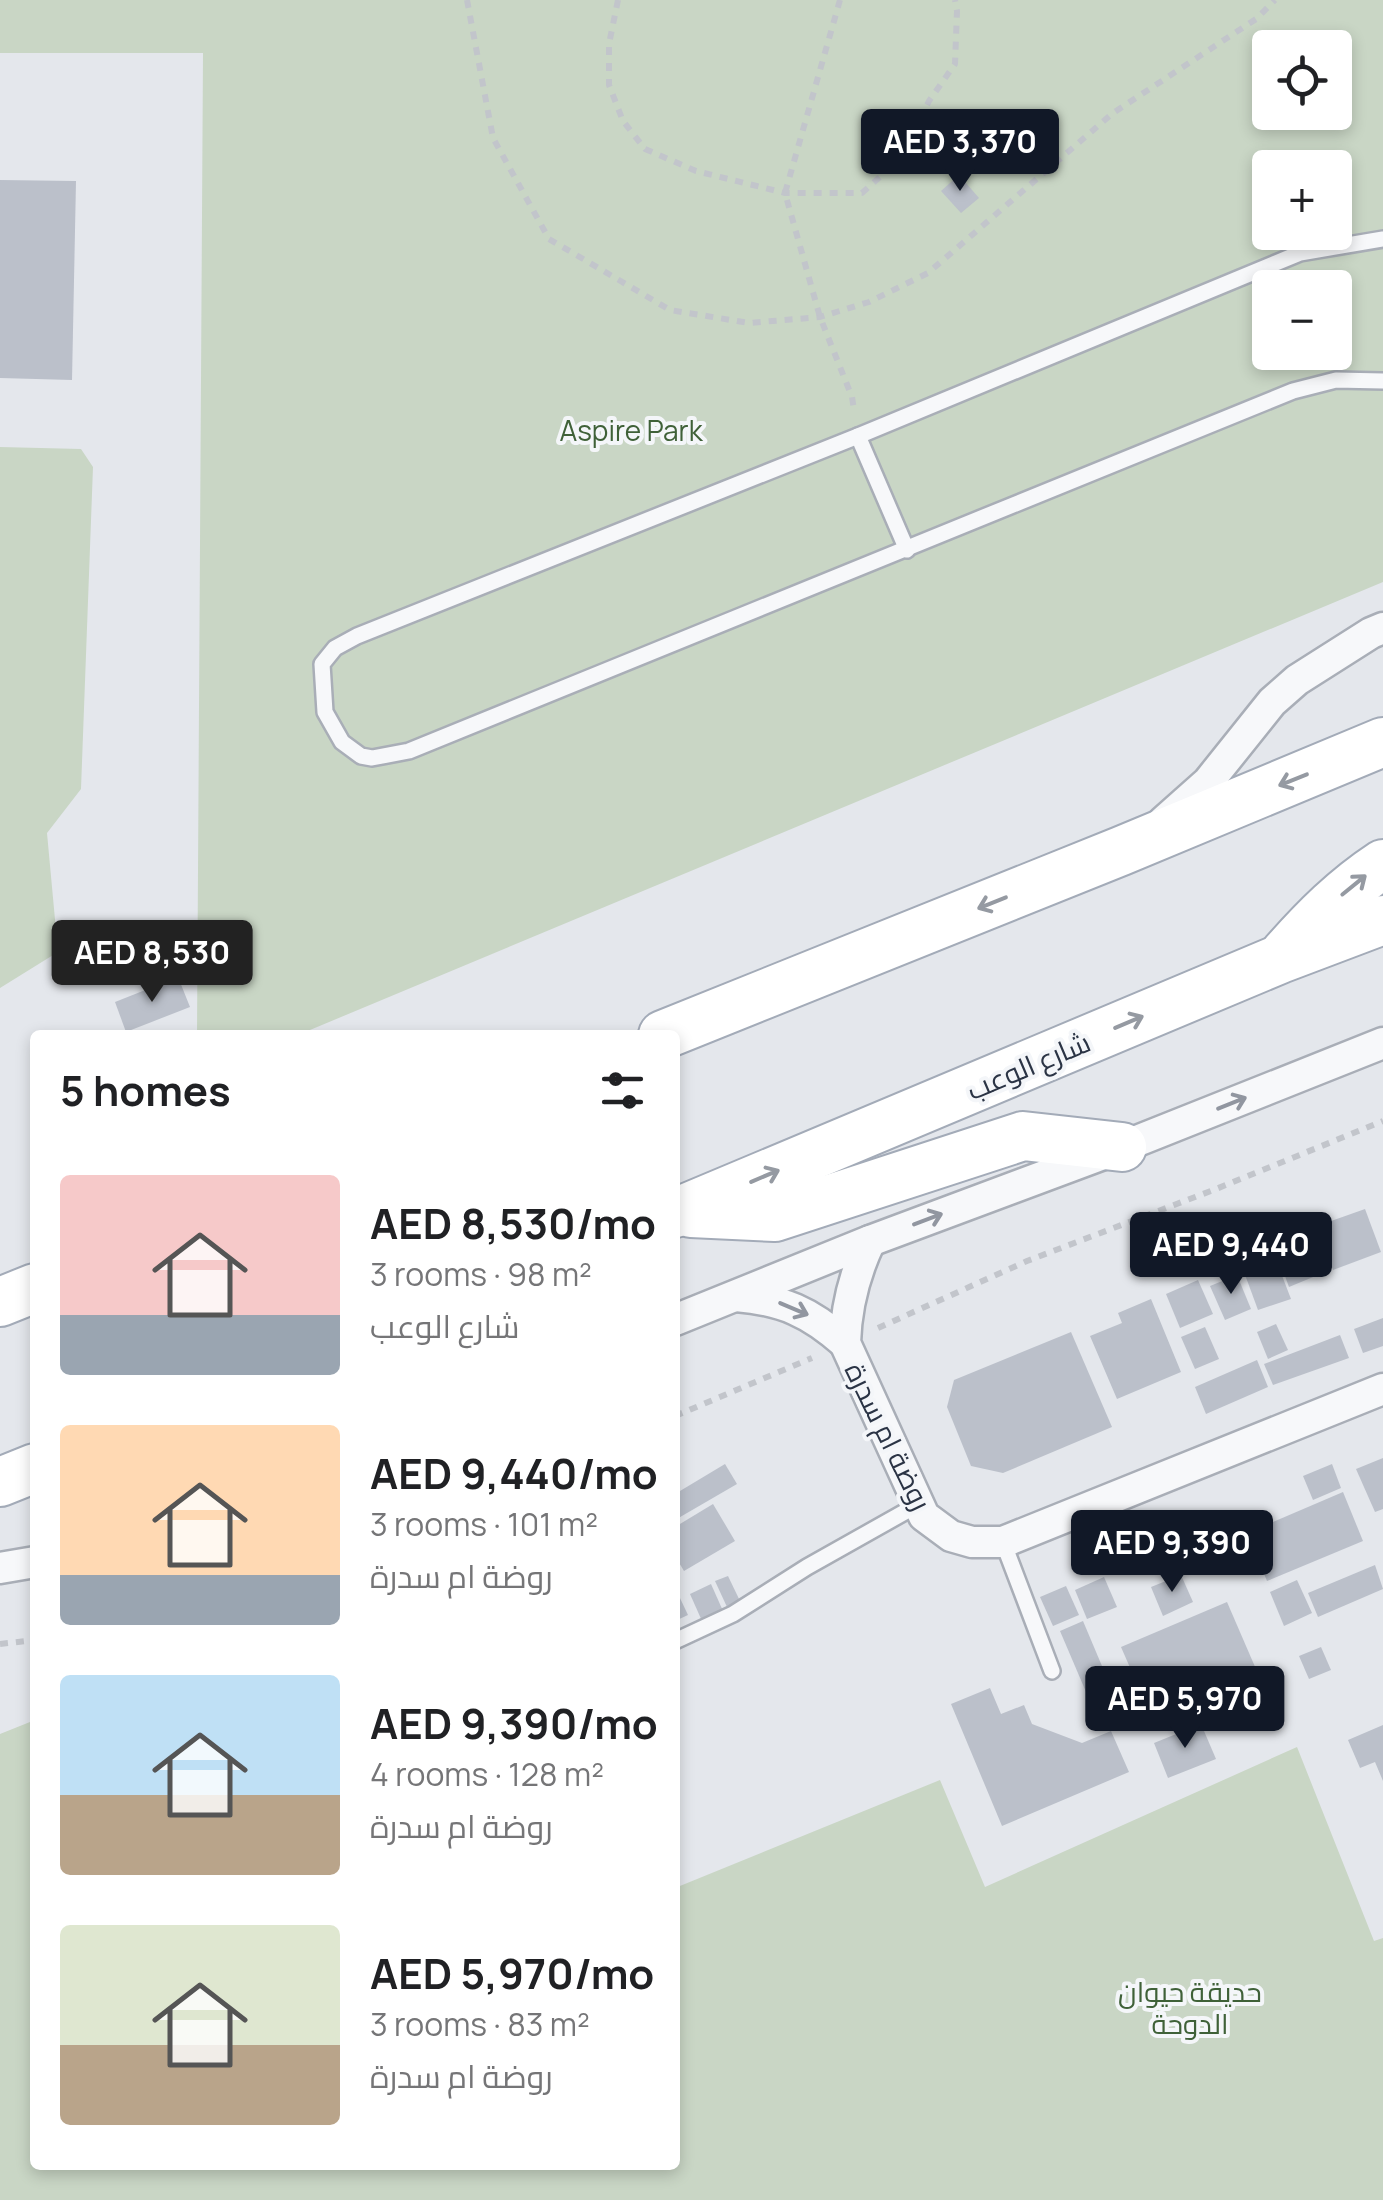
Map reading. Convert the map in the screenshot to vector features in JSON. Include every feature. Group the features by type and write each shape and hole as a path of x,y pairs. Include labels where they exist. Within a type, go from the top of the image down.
{"main road":[{"path":"675,1030 1383,742"},
{"path":"1280,959 1316,917 1383,864"},
{"name":"شارع الوعب","path":"680,1211 1280,959 1383,920"},
{"path":"680,1213 776,1217 1023,1136 1122,1147"},
{"path":"0,1302 30,1290"},
{"path":"0,1482 30,1470"}],"street":[{"path":"1120,851 1180,808 1208,782 1272,702 1297,680 1379,624"},
{"path":"680,1318 1383,1043"},
{"name":"روضة ام سدرة","path":"870,1241 850,1290 846,1343 924,1516 950,1536 972,1542 1003,1542 1383,1390"},
{"name":"روضة ام سدرة","path":"734,1296 766,1298 795,1308 846,1343"},
{"path":"0,1568 30,1563"}],"lane":[{"path":"1383,239 1300,253 858,436 357,636 336,648 322,664 325,712 342,742 361,756 372,758 409,751 1294,392 1336,380 1383,381"},
{"path":"858,436 907,550"},
{"path":"680,1639 733,1614 919,1504"},
{"path":"1003,1542 1052,1671"}],"path":[{"path":"467,0 493,138 549,239 670,310 749,323 820,317 869,302 928,273 1113,112 1256,19 1276,0"},
{"path":"618,0 610,44 610,85 623,121 645,150 696,171 784,192 862,193 902,157 929,101 954,64 958,11 955,0"},
{"path":"840,0 784,192 820,317 852,397 858,436"},
{"path":"680,1414 1027,1261 1383,1121"},
{"path":"0,1644 30,1641"}],"green space":[{"name":"Aspire Park","path":"0,0 1383,0 1383,582 310,1030 197,1030 203,53 0,53"},
{"path":"0,447 81,449 93,467 81,789 47,833 58,952 0,988"},
{"name":"حديقة حيوان الدوحة","path":"30,1722 30,2170 680,2170 680,1886 940,1780 985,1887 1297,1747 1374,1941 1383,1938 1383,2200 0,2200 0,1734"}],"building":[{"path":"959,175 979,198 961,213 941,191"},
{"path":"0,180 76,181 72,380 0,378"},
{"path":"178,977 190,1007 125,1030 115,1002"},
{"path":"1365,1209 1381,1252 1333,1270 1317,1226"},
{"path":"1302,1232 1318,1275 1289,1287 1273,1243"},
{"path":"1276,1260 1291,1299 1258,1310 1244,1272"},
{"path":"1237,1275 1251,1309 1225,1320 1210,1286"},
{"path":"1198,1280 1213,1314 1180,1328 1166,1294"},
{"path":"1151,1299 1181,1372 1117,1399 1090,1336 1122,1323 1118,1313"},
{"path":"1383,1318 1383,1346 1363,1353 1354,1329"},
{"path":"1276,1324 1288,1350 1268,1359 1257,1332"},
{"path":"1205,1327 1219,1359 1195,1369 1181,1337"},
{"path":"1071,1332 1112,1427 1003,1473 971,1466 947,1407 954,1380"},
{"path":"1340,1335 1349,1358 1273,1385 1264,1364"},
{"path":"1257,1360 1268,1387 1206,1414 1195,1387"},
{"path":"1383,1458 1383,1509 1375,1512 1356,1469"},
{"path":"725,1464 737,1484 680,1517 680,1491"},
{"path":"1332,1464 1341,1488 1313,1500 1303,1476"},
{"path":"1343,1492 1363,1541 1267,1581 1247,1533"},
{"path":"713,1504 735,1541 684,1571 680,1564 680,1524"},
{"path":"1375,1565 1383,1589 1318,1617 1308,1593"},
{"path":"1181,1575 1193,1602 1163,1616 1151,1587"},
{"path":"728,1576 740,1601 727,1607 715,1581"},
{"path":"1104,1577 1117,1607 1087,1619 1075,1590"},
{"path":"1297,1580 1312,1613 1284,1626 1270,1592"},
{"path":"711,1584 723,1611 702,1621 690,1594"},
{"path":"1066,1586 1079,1615 1053,1626 1040,1597"},
{"path":"680,1598 688,1615 680,1619"},
{"path":"1227,1602 1262,1683 1156,1727 1121,1647"},
{"path":"1083,1621 1118,1704 1095,1713 1060,1631"},
{"path":"1321,1647 1331,1670 1309,1679 1299,1656"},
{"path":"990,1688 1001,1714 1024,1705 1032,1724 1082,1743 1111,1731 1129,1772 1002,1826 951,1704"},
{"path":"1201,1724 1216,1759 1168,1778 1154,1743"},
{"path":"1383,1725 1383,1781 1375,1762 1360,1768 1348,1740"}]}
